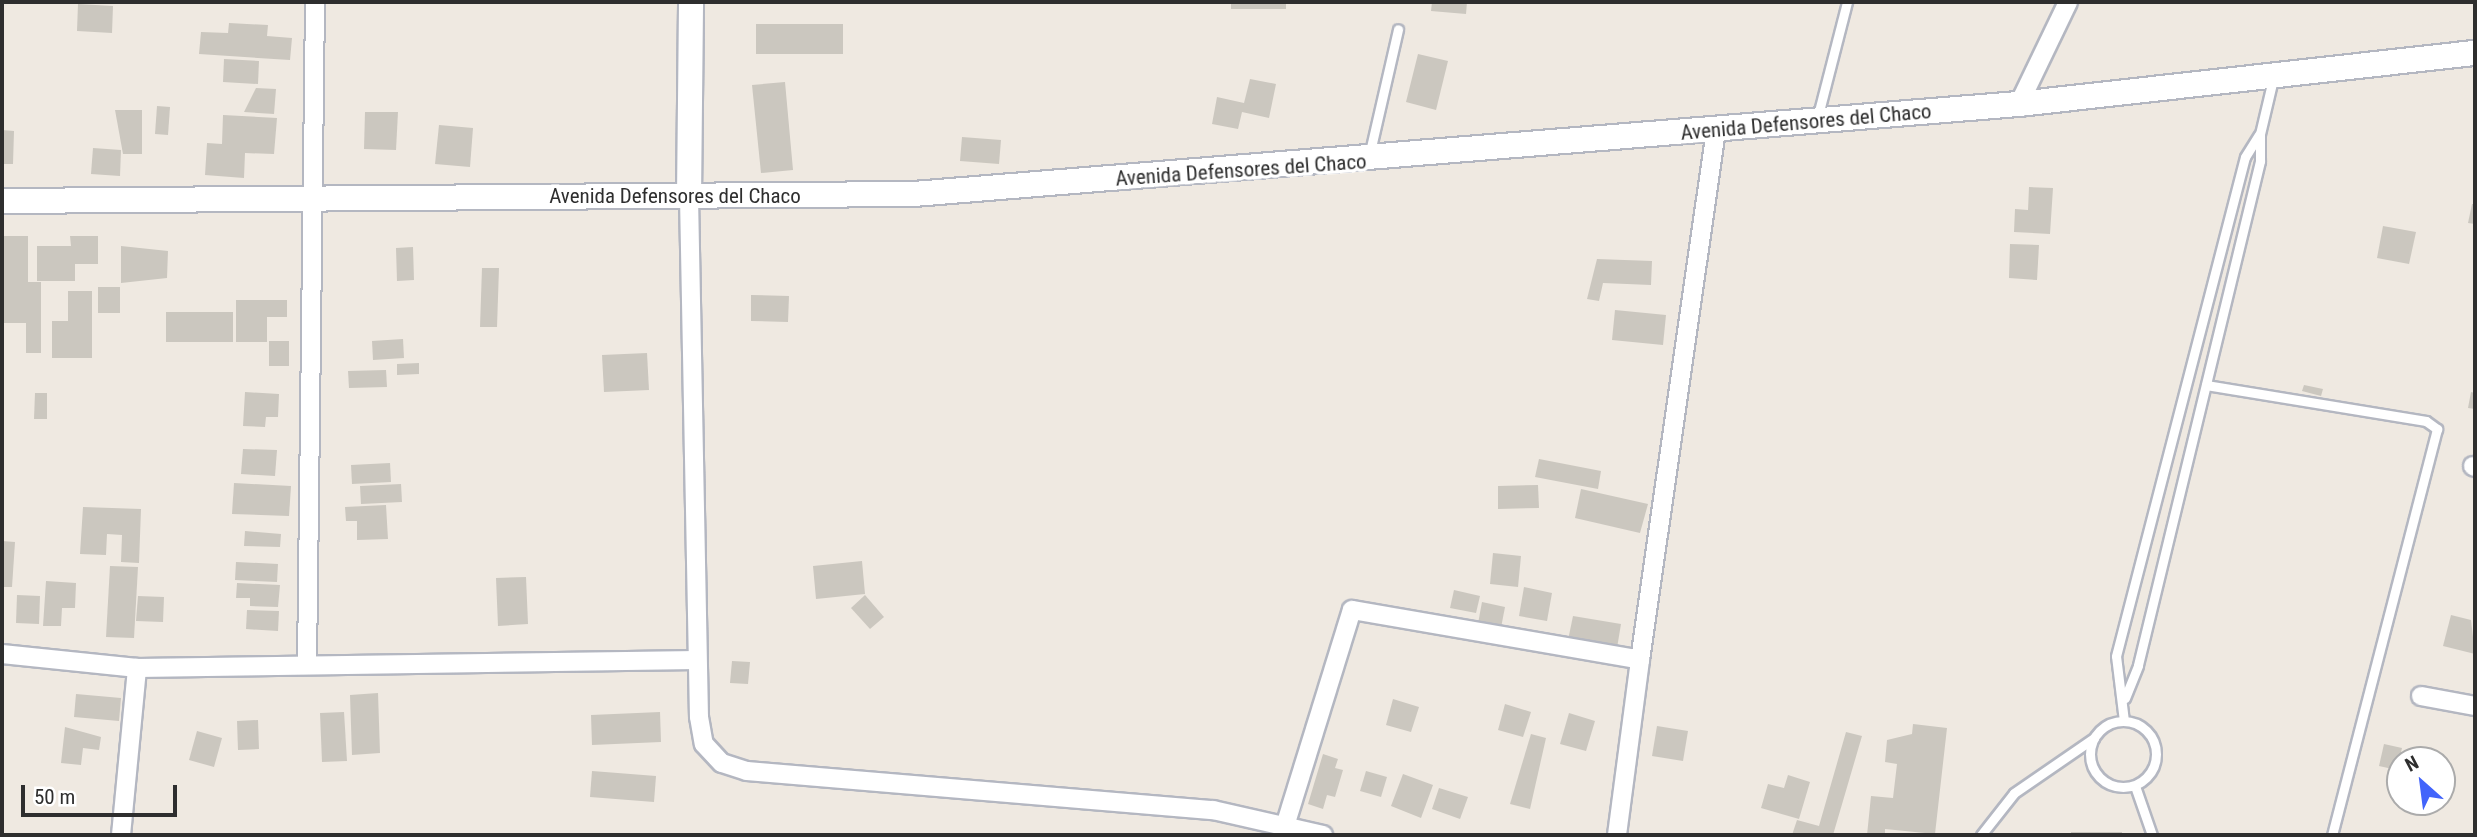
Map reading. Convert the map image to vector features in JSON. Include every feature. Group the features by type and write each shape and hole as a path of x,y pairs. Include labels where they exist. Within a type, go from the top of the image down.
{"main road":[{"path":"689,197 691,2"},
{"name":"Avenida Defensores del Chaco","path":"2,201 309,195 689,197 914,194 1368,161 2019,104 2475,53"}],"street":[{"path":"307,665 309,195 315,2"},
{"path":"2019,104 2068,2"},
{"path":"1617,835 1716,130"},
{"path":"689,197 697,660 704,744 722,763 747,771 1213,810 1323,835"},
{"path":"1285,825 1352,610 1640,660"},
{"path":"2,654 137,668 697,660"},
{"path":"121,835 137,668"},
{"path":"2421,696 2475,706"}],"lane":[{"path":"1816,121 1847,2"},
{"path":"1368,161 1398,29"},
{"path":"2124,698 2206,385 2260,162 2260,134 2274,76"},
{"path":"2124,721 2124,698 2116,656 2245,157 2260,134"},
{"path":"2206,385 2426,421 2437,429 2332,835"},
{"path":"1981,835 2014,793 2094,738 2124,721"},
{"path":"2124,721 2145,729 2156,748 2152,771 2135,786"},
{"path":"2094,738 2090,760 2102,780 2135,786"},
{"path":"2135,786 2152,835"}],"building":[{"path":"1231,2 1286,2 1286,9 1231,9"},
{"path":"1432,2 1467,2 1466,14 1431,11"},
{"path":"78,4 113,6 112,33 77,31"},
{"path":"229,23 268,25 267,36 292,38 290,60 199,54 201,32 228,33"},
{"path":"756,24 843,24 843,54 756,54"},
{"path":"1418,54 1448,61 1436,110 1406,102"},
{"path":"224,59 259,61 258,84 223,82"},
{"path":"1250,79 1276,84 1269,118 1242,112 1238,129 1212,124 1217,97 1244,103"},
{"path":"785,82 793,170 761,173 752,85"},
{"path":"256,88 276,89 274,114 244,112"},
{"path":"157,106 170,107 168,135 155,134"},
{"path":"115,110 142,110 142,154 123,154"},
{"path":"365,112 398,112 396,150 364,149"},
{"path":"223,115 277,118 274,154 245,153 244,178 205,175 207,143 222,144"},
{"path":"439,125 473,128 470,167 435,164"},
{"path":"2,130 14,131 13,164 2,164"},
{"path":"962,137 1001,140 999,164 960,161"},
{"path":"93,148 121,150 120,176 91,174"},
{"path":"2029,187 2053,188 2050,234 2014,232 2015,209 2028,210"},
{"path":"2472,204 2475,204 2475,224 2468,223"},
{"path":"2383,226 2416,232 2409,264 2377,258"},
{"path":"3,236 28,236 28,282 41,282 41,353 26,353 26,323 3,323"},
{"path":"70,236 98,236 98,264 75,264 75,281 37,281 37,246 71,246"},
{"path":"2010,244 2039,245 2037,280 2009,278"},
{"path":"121,246 168,251 167,278 121,283"},
{"path":"413,247 414,280 397,281 396,248"},
{"path":"1597,259 1652,261 1651,285 1603,283 1599,301 1587,299"},
{"path":"482,268 499,268 497,327 480,327"},
{"path":"98,287 120,287 120,313 98,313"},
{"path":"68,291 92,291 92,358 52,358 52,321 68,321"},
{"path":"751,295 789,296 788,322 751,321"},
{"path":"236,300 287,300 287,317 267,317 267,342 236,342"},
{"path":"1615,310 1666,315 1663,345 1612,340"},
{"path":"166,312 233,312 233,342 166,342"},
{"path":"403,339 404,358 373,360 372,341"},
{"path":"269,341 289,341 289,366 269,366"},
{"path":"647,353 649,390 604,392 602,355"},
{"path":"419,363 419,374 397,375 397,364"},
{"path":"386,370 387,387 349,388 348,371"},
{"path":"2304,385 2323,389 2321,396 2302,391"},
{"path":"245,392 279,394 278,417 266,417 265,427 243,426"},
{"path":"2471,392 2475,393 2475,409 2468,408"},
{"path":"35,393 47,393 47,419 34,419"},
{"path":"243,449 277,450 275,476 241,474"},
{"path":"1539,459 1601,471 1598,489 1535,477"},
{"path":"390,463 391,482 352,484 351,465"},
{"path":"234,483 291,486 289,516 232,514"},
{"path":"401,484 402,502 361,504 360,486"},
{"path":"1538,485 1539,508 1498,509 1498,486"},
{"path":"1581,489 1648,504 1640,533 1575,518"},
{"path":"386,505 388,539 357,540 357,521 346,521 345,507"},
{"path":"83,507 141,509 139,563 121,562 122,535 107,534 106,555 80,554"},
{"path":"245,531 281,534 280,547 244,546"},
{"path":"2,541 15,542 12,587 2,587"},
{"path":"1493,553 1521,556 1518,587 1490,584"},
{"path":"862,561 865,594 816,599 813,566"},
{"path":"236,562 278,564 277,582 235,580"},
{"path":"110,566 138,567 134,638 106,637"},
{"path":"526,577 528,624 498,626 496,578"},
{"path":"46,581 76,583 75,608 62,608 61,626 43,626"},
{"path":"237,583 280,585 278,607 250,606 250,598 236,598"},
{"path":"1524,587 1552,593 1547,621 1519,616"},
{"path":"1454,590 1480,596 1476,613 1450,608"},
{"path":"17,595 40,596 39,624 16,623"},
{"path":"865,595 884,617 870,629 851,608"},
{"path":"138,596 164,597 163,622 136,621"},
{"path":"1482,602 1505,607 1500,633 1477,629"},
{"path":"247,610 279,611 278,631 246,629"},
{"path":"2451,615 2471,620 2475,654 2443,646"},
{"path":"1573,616 1621,624 1616,654 1567,645"},
{"path":"732,661 750,662 748,684 730,683"},
{"path":"378,693 380,753 352,755 350,695"},
{"path":"76,694 121,698 119,721 74,717"},
{"path":"1393,699 1419,707 1411,732 1386,725"},
{"path":"1505,704 1531,712 1523,737 1498,730"},
{"path":"344,712 347,761 322,762 320,713"},
{"path":"660,712 661,742 592,745 591,715"},
{"path":"1569,713 1595,721 1586,751 1560,744"},
{"path":"258,720 259,749 238,750 237,721"},
{"path":"1913,724 1947,728 1935,834 1885,829 1885,835 1867,835 1871,796 1893,798 1897,764 1885,762 1887,740 1912,734"},
{"path":"1657,726 1688,731 1683,761 1652,756"},
{"path":"65,727 101,737 99,750 83,748 81,765 61,763"},
{"path":"197,731 222,738 214,767 189,760"},
{"path":"1846,732 1862,736 1833,835 1792,835 1797,820 1819,826"},
{"path":"1531,734 1546,738 1530,809 1510,804"},
{"path":"2384,744 2393,746 2386,746 2386,768 2379,766"},
{"path":"1323,754 1338,759 1335,768 1343,770 1335,797 1327,795 1323,809 1308,804"},
{"path":"592,771 656,776 654,802 590,797"},
{"path":"1366,771 1387,777 1381,797 1360,791"},
{"path":"1403,774 1433,785 1421,818 1391,806"},
{"path":"1788,775 1810,782 1799,819 1761,808 1768,784 1784,788"},
{"path":"1439,788 1468,797 1460,819 1432,809"},
{"path":"2071,832 2122,832 2122,835 2071,835"}]}
